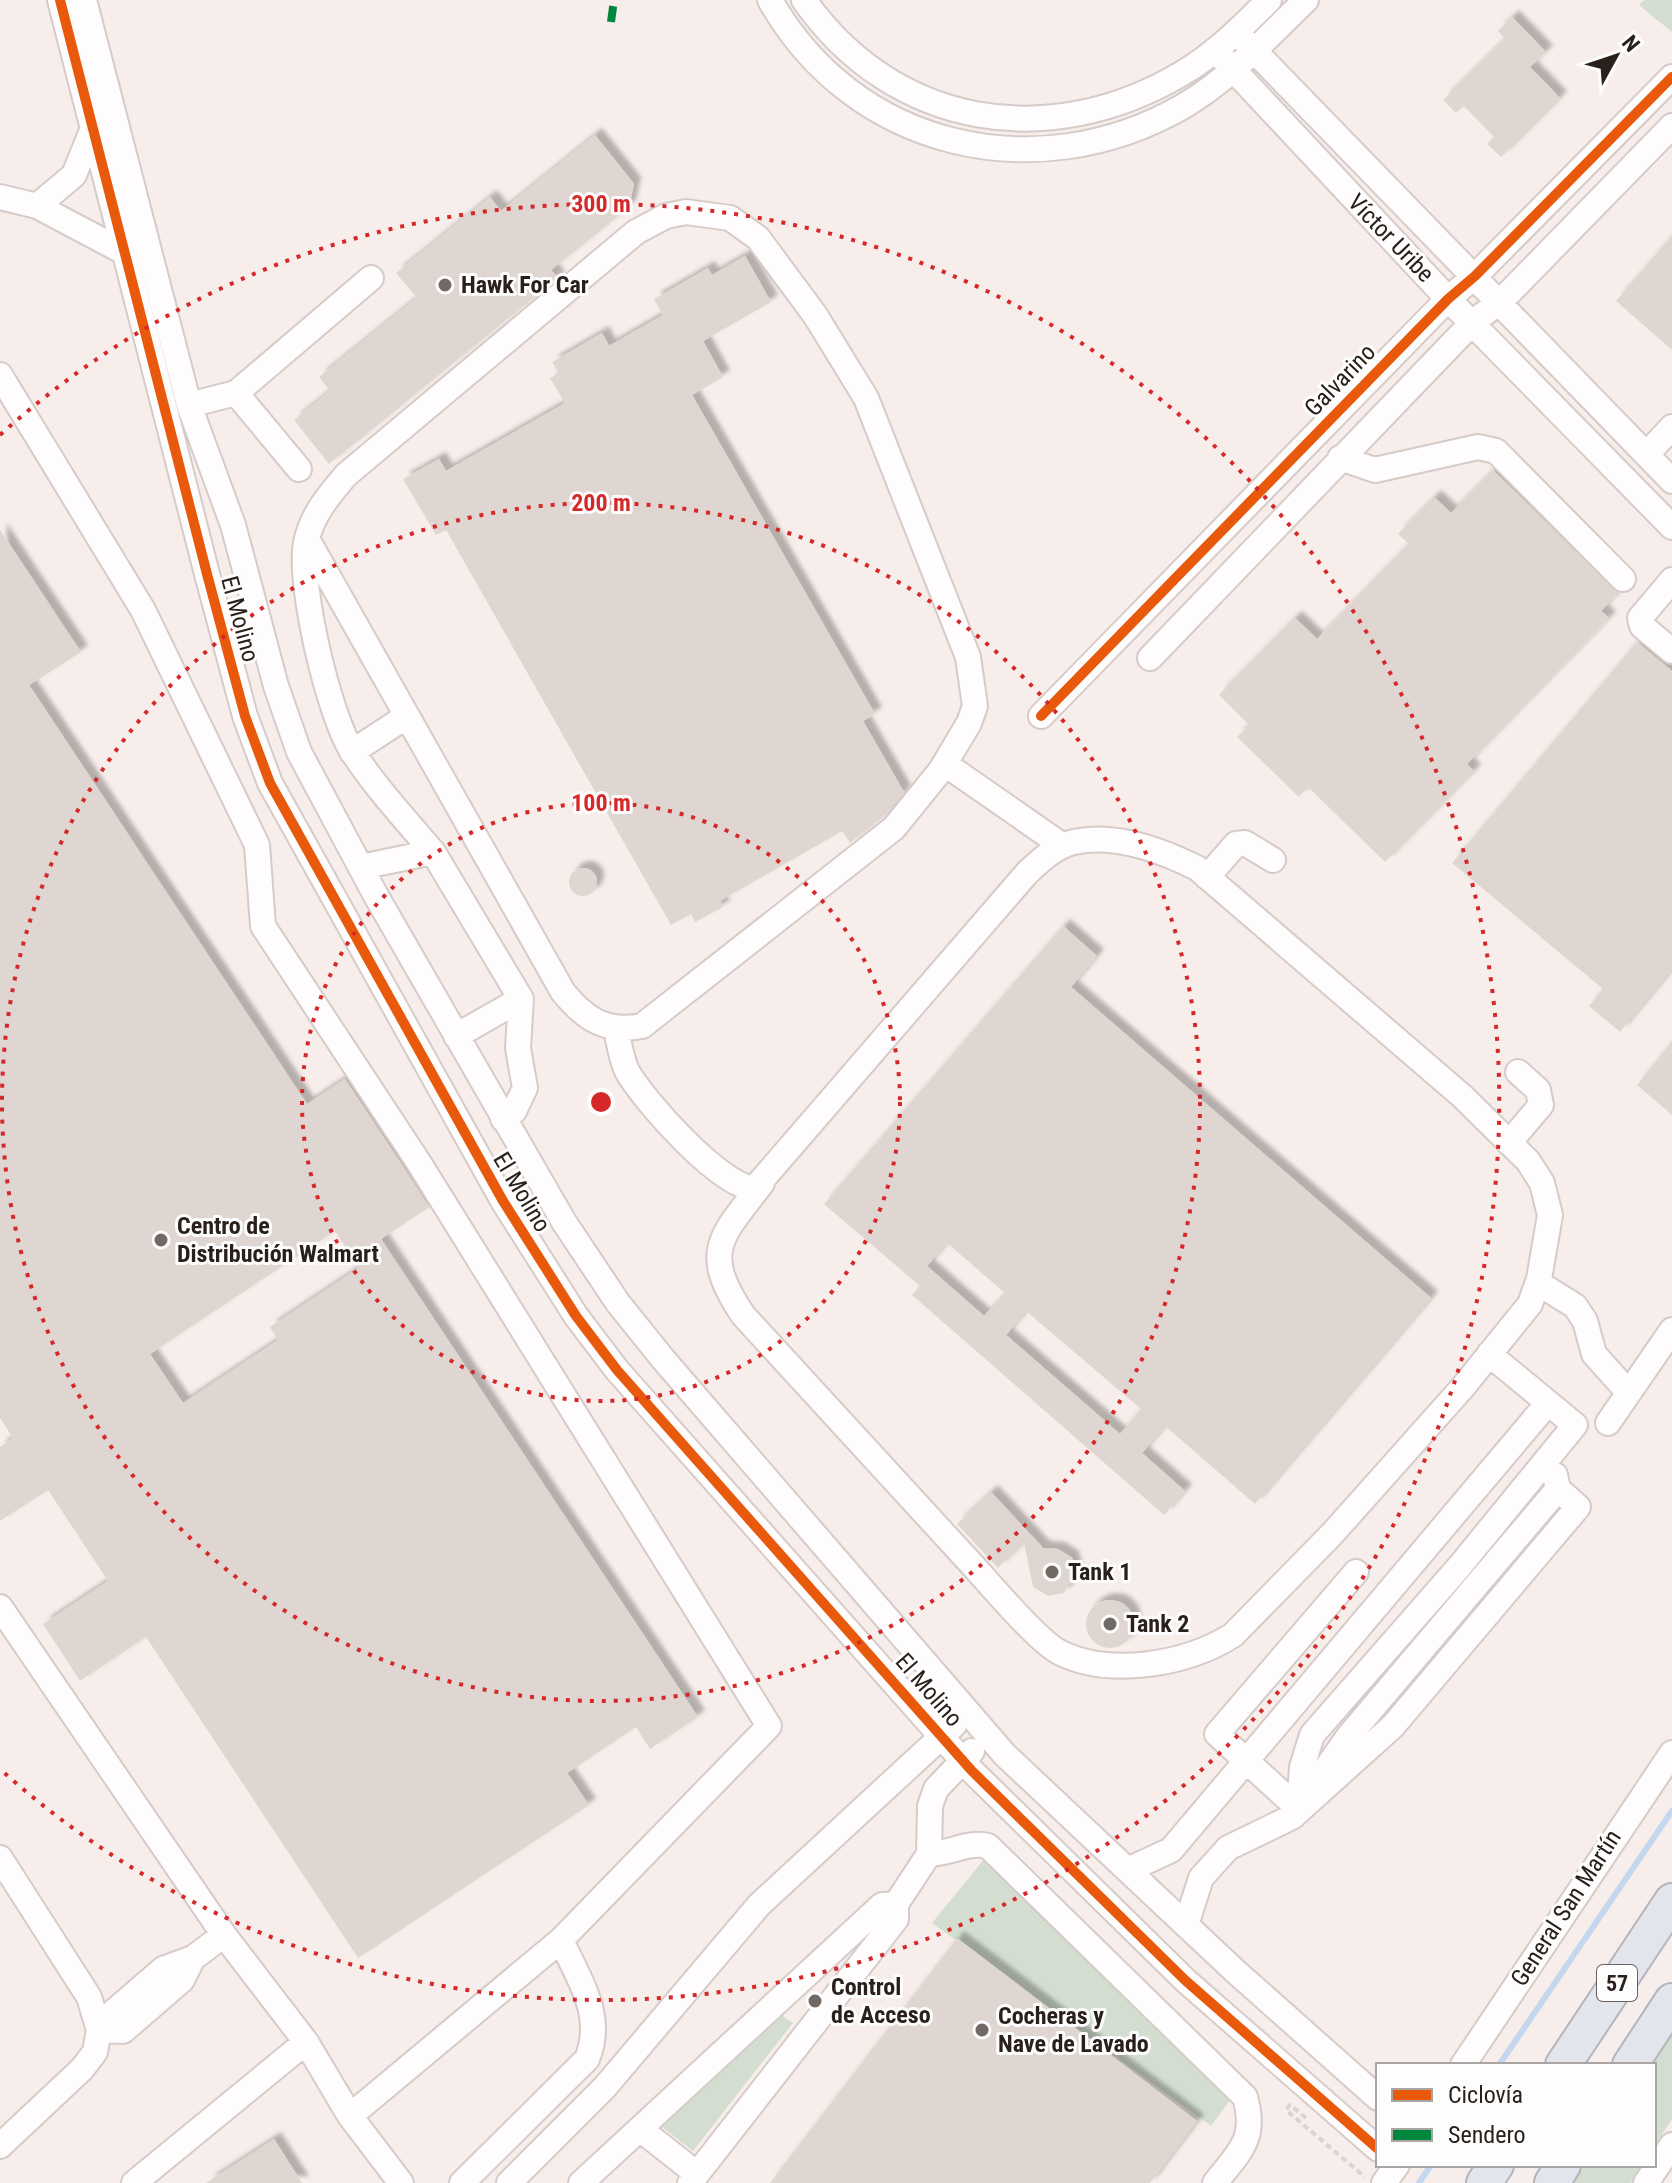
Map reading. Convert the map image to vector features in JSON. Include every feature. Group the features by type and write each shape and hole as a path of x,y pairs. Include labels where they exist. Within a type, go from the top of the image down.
{"highway":[{"name":"57","path":"1564,2063 1672,1901"},
{"name":"57","path":"1631,2063 1672,2001"}],"street":[{"name":"El Molino","path":"60,0 93,128 244,564 287,719 313,782 503,1119 615,1299 986,1734 1186,1925 1376,2096"},
{"name":"El Molino","path":"84,0 207,574 245,716 270,783 495,1188 576,1316 617,1370 964,1761 1113,1911 1253,2041 1376,2147"},
{"path":"770,0 820,66 865,104 936,136 999,150 1076,146 1131,131 1181,107 1233,72 1306,0"},
{"path":"804,0 845,47 900,88 935,104 994,117 1051,119 1107,108 1163,84 1215,50 1269,0"},
{"name":"Víctor Uribe","path":"1236,32 1501,301 1672,481"},
{"name":"Víctor Uribe","path":"1215,50 1448,299 1672,527"},
{"name":"Galvarino","path":"1041,716 1448,299 1475,276 1672,77"},
{"path":"1150,658 1473,322 1501,301 1672,126"},
{"path":"37,206 74,175 93,128"},
{"path":"0,197 37,206 137,250"},
{"path":"307,539 563,992 589,1020 616,1029 642,1026 654,1018 894,828 945,764 969,723 975,706 968,657 852,370 758,238 730,218 686,212 666,216 636,232 346,475 329,495 307,539 303,560 306,597 341,730 352,752 433,852 521,999 518,1048 525,1088 514,1111 503,1119"},
{"path":"189,405 236,393 371,278"},
{"path":"0,375 143,610 257,845 263,926 419,1163 769,1726 561,1940 350,2116"},
{"path":"236,393 299,469"},
{"path":"1647,454 1672,427"},
{"path":"1340,458 1375,470 1478,447 1496,451 1512,463 1623,579"},
{"path":"1195,557 1221,583"},
{"path":"207,574 223,562 244,564"},
{"path":"1672,580 1640,618 1642,626 1672,651"},
{"path":"352,752 407,716"},
{"path":"945,764 1063,846"},
{"path":"1107,841 1164,852 1207,877 1462,1096 1528,1161 1542,1183 1550,1215 1538,1283 1530,1304 1342,1522 1233,1635 1216,1645 1134,1667 1100,1666 1057,1651 1007,1603 743,1315 725,1289 718,1257 721,1237 762,1183 1027,873 1063,846 1073,842 1107,841"},
{"path":"1207,877 1236,844 1245,843 1273,860"},
{"path":"361,867 433,852"},
{"path":"342,916 354,900 377,898"},
{"path":"456,1036 521,999"},
{"path":"616,1029 626,1069 639,1090 674,1129 735,1184 745,1189 762,1183"},
{"path":"1509,1143 1541,1105 1538,1090 1518,1072"},
{"path":"1538,1283 1575,1306 1585,1321 1594,1354 1628,1392"},
{"path":"576,1316 590,1319 603,1316 615,1299"},
{"path":"1608,1423 1672,1330"},
{"path":"1299,1809 1302,1767 1312,1735 1459,1567 1575,1425 1489,1354"},
{"path":"1128,1870 1171,1850 1548,1403"},
{"path":"1186,1925 1201,1878 1228,1848 1292,1817 1348,1737 1558,1489 1550,1455"},
{"path":"1299,1809 1217,1734 1356,1572"},
{"path":"0,1607 224,1935 306,2042 350,2116 401,2183"},
{"path":"509,2183 605,2087 759,1905 967,1712"},
{"path":"640,2129 664,2161 694,2178 896,1919 896,1904 929,1854 930,1806 936,1789 986,1734"},
{"name":"General San Martín","path":"1464,2063 1672,1753"},
{"path":"929,1854 944,1854 975,1843 988,1846 1245,2097 1252,2120 1247,2141 1215,2183"},
{"path":"0,1858 89,1997 99,2030"},
{"path":"581,2183 882,1905 896,1904"},
{"path":"0,2146 82,2069 95,2052 99,2030 112,2013 163,1969 193,1958 224,1935"},
{"path":"462,2183 587,2059 595,2037 593,2012 561,1940"},
{"path":"1253,2041 1279,2039 1290,2029 1291,2022"},
{"path":"134,2183 306,2042"},
{"path":"1646,2183 1672,2145"}],"path":[{"path":"1351,2155 1290,2105 1286,2110 1372,2183"}],"green space":[{"path":"1644,0 1672,0 1672,32 1639,5"},
{"path":"985,1858 1234,2095 1211,2126 932,1923"},
{"path":"780,2014 793,2023 693,2151 661,2126"},
{"path":"1672,2025 1672,2119 1656,2144 1656,2063 1647,2063"},
{"path":"1578,2167 1642,2167 1631,2183 1567,2183"}],"building":[{"path":"1512,17 1546,52 1530,67 1560,98 1501,157 1487,144 1494,137 1464,106 1456,113 1443,100 1505,39 1498,31"},
{"path":"595,135 634,184 629,207 551,270 558,278 329,464 294,420 330,391 319,377 417,298 396,273 490,197 501,211"},
{"path":"1672,236 1672,350 1616,301"},
{"path":"745,256 771,302 703,341 723,377 692,395 875,714 863,721 904,792 883,817 850,843 842,831 720,901 723,907 695,922 691,914 671,925 446,530 436,535 403,479 439,459 446,471 565,403 550,378 559,373 552,362 602,333 609,346 663,315 654,299 708,268 712,275"},
{"path":"1493,470 1618,593 1601,611 1609,618 1467,764 1474,771 1385,862 1308,787 1299,797 1237,737 1249,725 1219,695 1295,618 1317,639 1409,544 1398,534 1434,497 1451,513"},
{"name":"Centro de Distribución Walmart","path":"0,530 81,652 29,685 307,1104 345,1079 406,1171 429,1207 381,1239 698,1717 650,1749 636,1727 567,1773 589,1805 358,1958 146,1637 80,1681 43,1624 108,1581 48,1490 0,1521 0,1447 13,1438 0,1418","holes":["335,1231 359,1268 270,1327 278,1340 183,1403 150,1354"]},
{"path":"1637,642 1672,671 1672,969 1620,1032 1589,1006 1603,989 1452,863"},
{"path":"583,868 593,872 597,882 593,892 583,896 573,892 569,882 573,872"},
{"path":"1063,926 1097,956 1071,987 1431,1298 1255,1504 1165,1426 1142,1453 1185,1491 1164,1515 912,1295 920,1286 824,1204","holes":["947,1243 1005,1293 984,1316 927,1266","1026,1311 1141,1409 1120,1434 1006,1335"]},
{"path":"1672,1042 1672,1115 1637,1085"},
{"path":"991,1492 1043,1548 1058,1549 1072,1558 1076,1574 1064,1593 1048,1596 1033,1587 1024,1543 998,1568 957,1524"},
{"name":"Tank 2","path":"1110,1600 1127,1607 1134,1624 1127,1641 1110,1648 1093,1641 1086,1624 1093,1607"},
{"name":"Cocheras y Nave de Lavado","path":"957,1938 1197,2121 1150,2183 770,2183"},
{"path":"274,2139 302,2183 206,2183"}],"waterway":[{"path":"1500,2063 1672,1811"},
{"path":"1419,2183 1430,2167"}],"marked path":[{"path":"611,22 614,0"}],"cycle path":[{"path":"60,0 245,716 270,783 503,1201 576,1316 617,1370 972,1771 1186,1981 1376,2147"},
{"path":"1041,716 1448,299 1475,276 1672,77"}],"place":[{"name":"Hawk For Car","path":"445,285"},
{"name":"Centro de Distribución Walmart","path":"161,1240"},
{"name":"Tank 1","path":"1052,1572"},
{"name":"Tank 2","path":"1110,1624"},
{"name":"Control de Acceso","path":"815,2001"},
{"name":"Cocheras y Nave de Lavado","path":"982,2030"}]}
